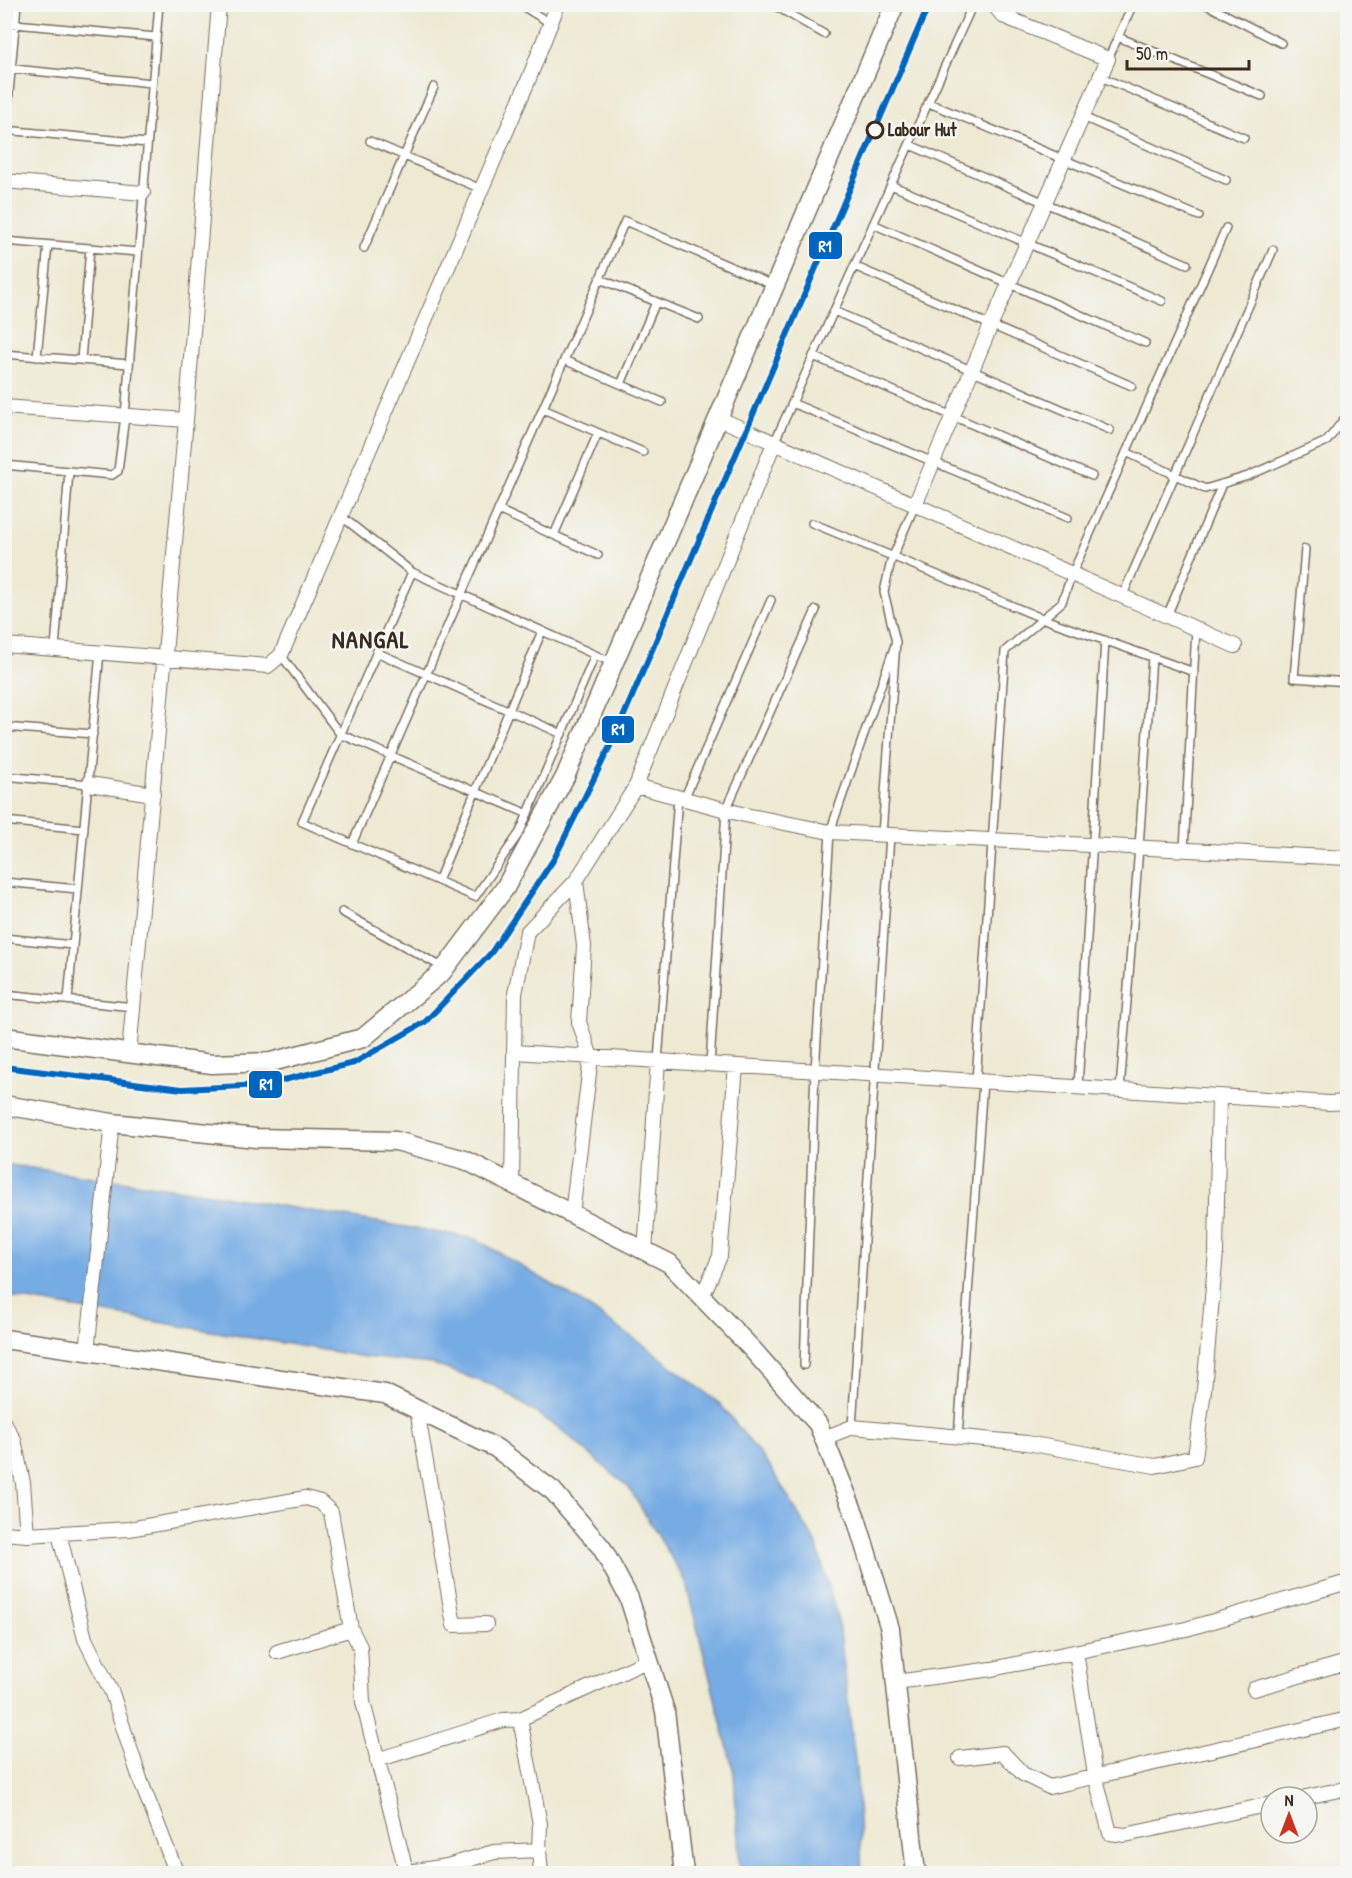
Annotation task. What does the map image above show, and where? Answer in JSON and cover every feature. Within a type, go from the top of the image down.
[{"type":"street","points":[[129,1053],[186,420],[219,4]]},
{"type":"street","points":[[4,645],[268,666],[281,655],[482,189],[558,4]]},
{"type":"street","points":[[4,1037],[212,1064],[271,1062],[363,1038],[444,968],[505,888],[565,777],[895,4]]},
{"type":"street","points":[[915,505],[1108,59],[1004,15],[993,4]]},
{"type":"street","points":[[4,181],[143,193]]},
{"type":"street","points":[[4,406],[186,420]]},
{"type":"street","points":[[718,418],[1235,646]]},
{"type":"street","points":[[512,1183],[515,994],[527,932],[576,881],[636,786],[774,443]]},
{"type":"street","points":[[89,784],[153,794]]},
{"type":"street","points":[[636,786],[726,810],[830,832],[1347,858]]},
{"type":"street","points":[[572,1214],[591,1057],[579,1023],[584,946],[576,881]]},
{"type":"street","points":[[514,1052],[1329,1103],[1347,1102]]},
{"type":"street","points":[[645,1251],[658,1061]]},
{"type":"street","points":[[702,1297],[720,1256],[736,1066]]},
{"type":"street","points":[[824,1438],[852,1428],[1027,1443],[1155,1466],[1195,1457],[1204,1390],[1216,1252],[1219,1096]]},
{"type":"street","points":[[4,1105],[112,1123],[256,1138],[396,1141],[465,1160],[669,1263],[752,1349],[818,1424],[824,1438],[856,1518],[890,1629],[916,1874]]},
{"type":"street","points":[[87,1351],[112,1123]]},
{"type":"street","points":[[4,1339],[385,1394],[496,1448],[553,1491],[602,1548],[629,1598],[665,1711],[684,1874]]},
{"type":"street","points":[[417,1410],[454,1625],[486,1624]]},
{"type":"street","points":[[4,1423],[14,1440],[23,1483],[27,1535]]},
{"type":"street","points":[[4,1533],[27,1535],[129,1529],[306,1498],[320,1502],[331,1512],[351,1629],[360,1647],[363,1702],[401,1872],[447,1866],[494,1852],[539,1850]]},
{"type":"street","points":[[59,1533],[85,1639],[112,1693],[141,1782],[177,1874]]},
{"type":"street","points":[[896,1682],[992,1669],[1186,1629],[1347,1581]]},
{"type":"street","points":[[277,1652],[351,1629]]},
{"type":"street","points":[[1076,1652],[1095,1775],[1110,1833],[1125,1835],[1259,1807]]},
{"type":"street","points":[[377,1760],[503,1720],[520,1719],[649,1660]]},
{"type":"street","points":[[1254,1689],[1340,1664],[1347,1668]]},
{"type":"street","points":[[520,1719],[540,1824],[541,1874]]},
{"type":"street","points":[[960,1758],[1003,1753],[1023,1774],[1049,1787],[1347,1719]]},
{"type":"street","points":[[1319,1794],[1347,1788]]},
{"type":"lane","points":[[4,149],[8,69],[17,4]]},
{"type":"lane","points":[[4,465],[112,475],[118,471],[125,416],[159,4]]},
{"type":"lane","points":[[519,4],[551,23]]},
{"type":"lane","points":[[772,4],[824,34]]},
{"type":"lane","points":[[774,443],[974,4]]},
{"type":"lane","points":[[1108,59],[1133,4]]},
{"type":"lane","points":[[1205,4],[1281,43]]},
{"type":"lane","points":[[4,23],[156,37]]},
{"type":"lane","points":[[1118,38],[1262,96]]},
{"type":"lane","points":[[8,69],[152,83]]},
{"type":"lane","points":[[1101,77],[1244,138]]},
{"type":"lane","points":[[364,248],[434,87]]},
{"type":"lane","points":[[929,103],[1199,216]]},
{"type":"lane","points":[[1083,117],[1226,180]]},
{"type":"lane","points":[[5,131],[147,143]]},
{"type":"lane","points":[[370,141],[482,189]]},
{"type":"lane","points":[[910,145],[1187,264]]},
{"type":"lane","points":[[891,185],[1162,301]]},
{"type":"lane","points":[[352,844],[625,221],[775,286]]},
{"type":"lane","points":[[873,224],[1145,343]]},
{"type":"lane","points":[[958,1437],[1005,651],[1062,602],[1072,574],[1226,228]]},
{"type":"lane","points":[[4,241],[138,252]]},
{"type":"lane","points":[[37,357],[48,245]]},
{"type":"lane","points":[[81,360],[90,249]]},
{"type":"lane","points":[[1122,597],[1273,250]]},
{"type":"lane","points":[[854,266],[1132,386]]},
{"type":"lane","points":[[600,279],[699,319]]},
{"type":"lane","points":[[621,384],[656,302]]},
{"type":"lane","points":[[834,310],[1110,430]]},
{"type":"lane","points":[[4,354],[129,364]]},
{"type":"lane","points":[[813,356],[1092,476]]},
{"type":"lane","points":[[564,360],[662,402]]},
{"type":"lane","points":[[792,403],[1068,518]]},
{"type":"lane","points":[[543,409],[642,453]]},
{"type":"lane","points":[[1126,452],[1205,489],[1248,476],[1327,441],[1347,414]]},
{"type":"lane","points":[[554,535],[598,433]]},
{"type":"lane","points":[[55,649],[69,471]]},
{"type":"lane","points":[[1167,616],[1222,484]]},
{"type":"lane","points":[[852,1428],[875,1074],[896,642],[884,592],[893,557],[915,505]]},
{"type":"lane","points":[[498,510],[598,555]]},
{"type":"lane","points":[[341,516],[412,572],[614,663]]},
{"type":"lane","points":[[812,524],[1044,619],[1194,672]]},
{"type":"lane","points":[[1305,549],[1294,678],[1346,682],[1347,632]]},
{"type":"lane","points":[[412,572],[302,822],[475,897],[520,832],[595,655]]},
{"type":"lane","points":[[658,1061],[681,798],[771,600]]},
{"type":"lane","points":[[710,1064],[726,810],[816,610]]},
{"type":"lane","points":[[1184,850],[1196,629]]},
{"type":"lane","points":[[438,881],[542,631]]},
{"type":"lane","points":[[1078,1087],[1105,640]]},
{"type":"lane","points":[[804,1365],[814,1071],[830,832],[896,642]]},
{"type":"lane","points":[[68,1000],[100,652]]},
{"type":"lane","points":[[376,652],[562,734]]},
{"type":"lane","points":[[281,655],[340,734],[528,814]]},
{"type":"lane","points":[[1120,1090],[1152,657]]},
{"type":"lane","points":[[4,727],[93,735]]},
{"type":"lane","points":[[4,776],[89,784]]},
{"type":"lane","points":[[4,821],[84,828]]},
{"type":"lane","points":[[4,882],[78,889]]},
{"type":"lane","points":[[342,912],[444,968]]},
{"type":"lane","points":[[4,938],[73,945]]},
{"type":"lane","points":[[4,994],[134,1007]]},
{"type":"water","points":[[4,1164],[217,1195],[476,1239],[576,1299],[651,1350],[720,1404],[770,1467],[816,1543],[839,1624],[856,1769],[862,1873],[740,1873],[734,1773],[685,1580],[629,1488],[558,1427],[497,1387],[432,1364],[365,1357],[5,1296]]},
{"type":"transit line","name":"R1","points":[[4,1067],[182,1089],[263,1085],[354,1063],[425,1022],[491,953],[554,859],[616,734],[929,4]]},
{"type":"place","name":"Labour Hut","points":[[875,130]]},
{"type":"district","name":"NANGAL","points":[[371,640]]}]
